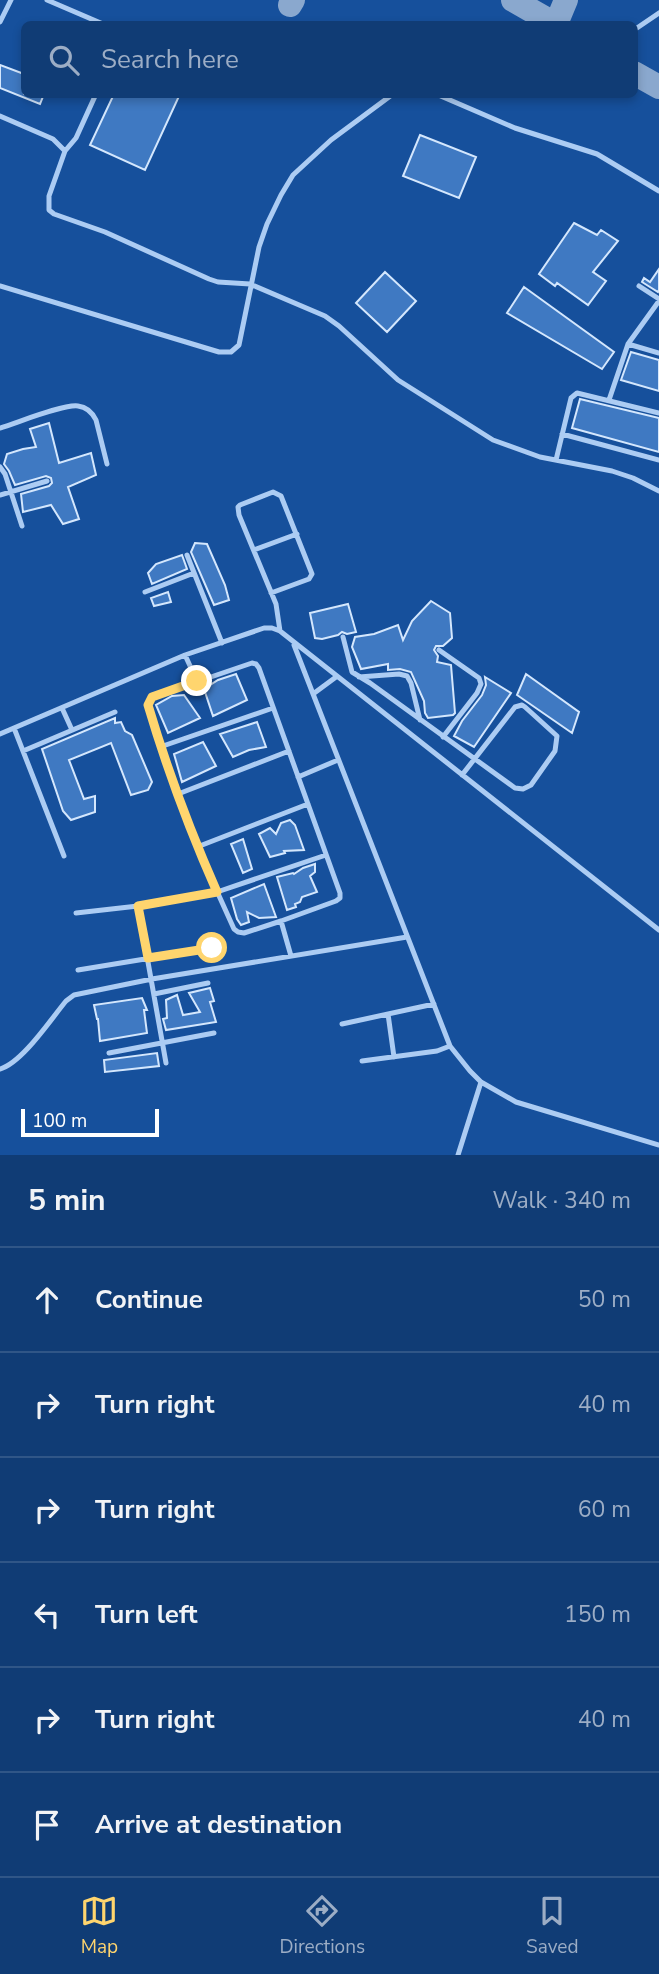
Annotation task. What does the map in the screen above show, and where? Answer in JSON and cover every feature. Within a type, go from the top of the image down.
[{"type":"lane","points":[[0,22],[11,0]]},
{"type":"lane","points":[[48,0],[96,21]]},
{"type":"lane","points":[[638,28],[659,13]]},
{"type":"lane","points":[[94,98],[76,138],[65,151],[49,196],[49,210],[54,214],[105,232],[218,282],[250,284],[325,316],[398,380],[493,440],[556,460],[612,471],[658,488]]},
{"type":"lane","points":[[0,286],[225,353],[231,352],[239,345],[250,284],[267,224],[293,175],[331,140],[388,98]]},
{"type":"lane","points":[[445,98],[516,128],[597,154],[659,191]]},
{"type":"lane","points":[[0,116],[53,139],[65,151]]},
{"type":"lane","points":[[609,400],[628,344],[659,300],[639,286]]},
{"type":"lane","points":[[628,344],[659,353]]},
{"type":"lane","points":[[556,460],[573,395],[580,392],[659,414]]},
{"type":"lane","points":[[0,428],[72,406],[81,406],[96,420],[107,464]]},
{"type":"lane","points":[[562,435],[659,460]]},
{"type":"lane","points":[[0,467],[5,474],[22,526]]},
{"type":"lane","points":[[0,495],[47,481]]},
{"type":"lane","points":[[271,593],[311,577],[312,570],[281,496],[269,492],[238,507],[278,613],[280,631]]},
{"type":"lane","points":[[254,550],[296,534]]},
{"type":"lane","points":[[187,555],[222,643]]},
{"type":"lane","points":[[145,592],[194,573]]},
{"type":"lane","points":[[0,734],[186,655],[264,628],[272,628],[280,631],[659,930]]},
{"type":"lane","points":[[343,637],[351,669],[359,677],[421,720],[443,737],[475,760],[515,788],[523,789],[531,785],[555,751],[557,736],[525,707],[518,706],[475,760],[461,775]]},
{"type":"lane","points":[[293,642],[450,1046],[481,1082],[516,1102],[659,1145]]},
{"type":"lane","points":[[439,650],[479,678],[481,684],[443,737]]},
{"type":"lane","points":[[186,655],[197,681]]},
{"type":"lane","points":[[256,664],[340,892],[340,898],[336,901],[244,933],[234,929],[197,847],[160,747],[148,705],[152,697],[197,681],[256,664]]},
{"type":"lane","points":[[359,677],[399,674],[407,676],[421,720]]},
{"type":"lane","points":[[313,694],[336,677]]},
{"type":"lane","points":[[62,708],[72,730]]},
{"type":"lane","points":[[160,747],[273,708]]},
{"type":"lane","points":[[23,751],[116,712]]},
{"type":"lane","points":[[14,728],[64,856]]},
{"type":"lane","points":[[178,794],[289,751]]},
{"type":"lane","points":[[298,777],[338,760]]},
{"type":"lane","points":[[197,847],[308,804]]},
{"type":"lane","points":[[76,913],[138,906],[217,892],[326,855]]},
{"type":"lane","points":[[138,906],[166,1063]]},
{"type":"lane","points":[[281,921],[291,956]]},
{"type":"lane","points":[[0,1069],[18,1059],[74,995],[152,979],[407,937]]},
{"type":"lane","points":[[78,970],[212,948]]},
{"type":"lane","points":[[154,993],[208,983]]},
{"type":"lane","points":[[342,1024],[434,1004]]},
{"type":"lane","points":[[387,1014],[394,1057]]},
{"type":"lane","points":[[109,1053],[214,1033]]},
{"type":"lane","points":[[362,1061],[437,1051],[450,1046]]},
{"type":"lane","points":[[458,1155],[481,1082]]},
{"type":"building","points":[[0,65],[21,73],[21,96],[0,88]]},
{"type":"building","points":[[25,98],[42,98],[40,104]]},
{"type":"building","points":[[112,98],[178,98],[145,170],[90,145]]},
{"type":"building","points":[[420,135],[476,157],[459,198],[403,176]]},
{"type":"building","points":[[574,223],[597,235],[601,230],[618,241],[593,272],[606,281],[588,305],[539,274]]},
{"type":"building","points":[[659,269],[658,292],[642,282],[644,278],[650,282]]},
{"type":"building","points":[[385,272],[416,301],[387,332],[356,303]]},
{"type":"building","points":[[524,287],[614,352],[602,369],[507,313]]},
{"type":"building","points":[[631,352],[659,360],[659,391],[621,380]]},
{"type":"building","points":[[580,399],[659,418],[659,452],[572,428]]},
{"type":"building","points":[[49,423],[59,463],[91,453],[96,475],[68,487],[79,519],[63,524],[51,505],[23,512],[21,494],[49,486],[52,483],[51,478],[46,476],[15,485],[4,464],[7,454],[36,447],[30,429]]},
{"type":"building","points":[[195,543],[207,544],[229,600],[214,605],[191,552]]},
{"type":"building","points":[[182,555],[187,569],[152,584],[148,573],[156,564]]},
{"type":"building","points":[[168,592],[171,602],[154,606],[151,598]]},
{"type":"building","points":[[431,601],[450,613],[452,638],[443,646],[436,646],[434,650],[438,656],[437,662],[451,665],[455,713],[428,718],[424,701],[411,672],[388,670],[388,664],[361,669],[352,647],[355,637],[374,634],[398,625],[403,640],[412,621]]},
{"type":"building","points":[[348,604],[356,632],[315,638],[310,613]]},
{"type":"building","points":[[236,674],[247,700],[213,716],[204,689],[218,680]]},
{"type":"building","points":[[526,674],[579,712],[572,733],[517,695]]},
{"type":"building","points":[[485,677],[511,693],[474,747],[454,736],[482,695],[486,685]]},
{"type":"building","points":[[184,695],[200,718],[168,733],[156,705],[172,696]]},
{"type":"building","points":[[115,718],[115,723],[121,722],[125,731],[132,735],[152,782],[148,790],[131,795],[111,743],[69,760],[84,799],[95,796],[95,812],[71,820],[63,811],[42,749]]},
{"type":"building","points":[[257,722],[266,747],[233,757],[220,734]]},
{"type":"building","points":[[203,742],[216,766],[182,782],[174,754]]},
{"type":"building","points":[[290,820],[295,825],[304,850],[284,851],[285,853],[270,857],[259,834],[270,828],[276,834],[281,823]]},
{"type":"building","points":[[243,839],[252,869],[243,873],[231,844]]},
{"type":"building","points":[[315,864],[315,872],[310,876],[317,892],[302,897],[300,902],[295,904],[296,907],[287,910],[277,877],[294,874]]},
{"type":"building","points":[[264,884],[276,917],[259,918],[247,912],[249,922],[241,925],[231,898]]},
{"type":"building","points":[[210,988],[214,1001],[210,1002],[216,1022],[166,1030],[163,1019],[167,1018],[166,1000],[177,995],[183,1015],[200,1012],[189,993]]},
{"type":"building","points":[[142,998],[147,1010],[144,1010],[147,1033],[100,1041],[94,1005]]},
{"type":"building","points":[[157,1053],[159,1066],[105,1072],[104,1060]]},
{"type":"taxiway","points":[[290,5],[293,0]]},
{"type":"taxiway","points":[[513,0],[550,21]]},
{"type":"taxiway","points":[[557,21],[566,0]]},
{"type":"taxiway","points":[[638,75],[659,87]]},
{"type":"route","points":[[197,681],[152,697],[148,705],[160,747],[197,847],[217,892],[138,906],[148,958],[212,948]]}]
